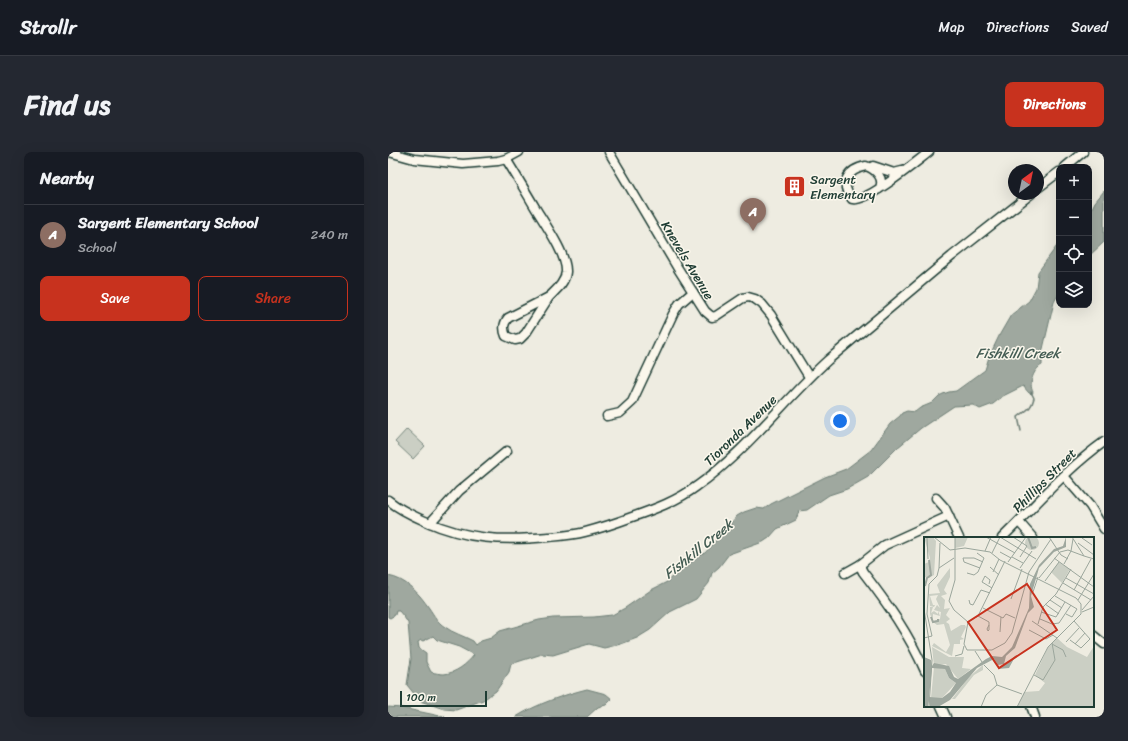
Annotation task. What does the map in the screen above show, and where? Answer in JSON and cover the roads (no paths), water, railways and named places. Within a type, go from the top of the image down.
[{"type":"street","points":[[389,152],[414,159],[463,164],[506,159],[519,152]]},
{"type":"street","name":"Knevels Avenue","points":[[609,152],[705,311],[712,317],[716,316],[743,298],[748,297],[762,304],[771,315],[809,377]]},
{"type":"street","points":[[904,170],[894,173],[872,165],[866,166],[852,172],[847,177],[845,185],[849,195],[852,199],[856,200],[878,189],[929,152]]},
{"type":"street","points":[[1069,164],[1083,152]]},
{"type":"street","points":[[506,159],[560,250],[566,266],[563,282],[549,297],[526,333],[520,339],[514,340],[506,336],[504,328],[505,321],[508,318],[549,297]]},
{"type":"street","points":[[866,166],[876,171],[879,175],[881,186],[878,189]]},
{"type":"street","points":[[1044,183],[1056,174]]},
{"type":"street","name":"Tioronda Avenue","points":[[388,500],[402,510],[453,532],[472,536],[518,540],[584,533],[651,510],[681,497],[733,458],[809,377],[828,360],[952,256],[1023,200]]},
{"type":"street","points":[[607,416],[620,413],[632,402],[673,314],[679,304],[693,292]]},
{"type":"street","name":"Phillips Street","points":[[1003,537],[1064,476],[1091,451],[1104,442]]},
{"type":"street","points":[[430,523],[459,491],[507,451]]},
{"type":"street","points":[[1064,476],[1090,506],[1104,529]]},
{"type":"street","points":[[936,498],[945,508],[959,537]]},
{"type":"street","points":[[845,573],[861,564],[885,545],[949,516]]},
{"type":"street","points":[[1019,522],[1032,537]]},
{"type":"street","points":[[861,564],[863,572],[890,608],[904,630],[924,669]]},
{"type":"street","points":[[1094,636],[1104,644]]},
{"type":"street","points":[[941,707],[946,717]]},
{"type":"street","points":[[1031,707],[1036,717]]},
{"type":"water","points":[[1104,191],[1104,242],[1092,253],[1092,208]]},
{"type":"water","name":"Fishkill Creek","points":[[1056,247],[1056,298],[1042,353],[1042,365],[1034,373],[1031,385],[1033,392],[1032,394],[1029,393],[1023,386],[1003,396],[993,404],[980,409],[973,405],[954,406],[921,428],[897,448],[868,477],[847,489],[829,495],[807,510],[799,511],[796,520],[777,529],[763,542],[729,554],[719,567],[712,573],[709,583],[696,599],[670,612],[650,630],[637,638],[604,648],[589,644],[553,655],[542,654],[511,664],[509,672],[496,691],[483,700],[456,710],[444,709],[420,701],[407,685],[411,659],[408,623],[399,611],[396,611],[395,615],[390,618],[388,617],[388,576],[406,583],[421,597],[440,623],[451,631],[473,641],[476,645],[481,641],[491,638],[500,631],[539,620],[612,615],[651,590],[667,582],[678,570],[697,556],[705,553],[737,516],[756,508],[764,509],[825,477],[846,469],[871,450],[890,424],[902,413],[907,411],[915,412],[932,403],[939,396],[956,391],[985,370],[989,357],[1011,315],[1029,301],[1036,288],[1038,272]],"holes":[[[433,636],[437,640],[459,647],[474,655],[465,665],[453,672],[444,674],[431,672],[426,662],[426,653],[419,648],[418,642]]]},
{"type":"water","points":[[587,689],[606,694],[612,699],[606,705],[598,707],[587,717],[516,717],[550,700]]},
{"type":"water","points":[[388,707],[402,708],[445,717],[388,717]]},
{"type":"waterway","points":[[1021,431],[1018,417],[1031,405],[1034,398],[1031,392]]},
{"type":"place","name":"Sargent Elementary","points":[[794,186]]},
{"type":"place","name":"Sargent Elementary School","points":[[753,231]]}]
